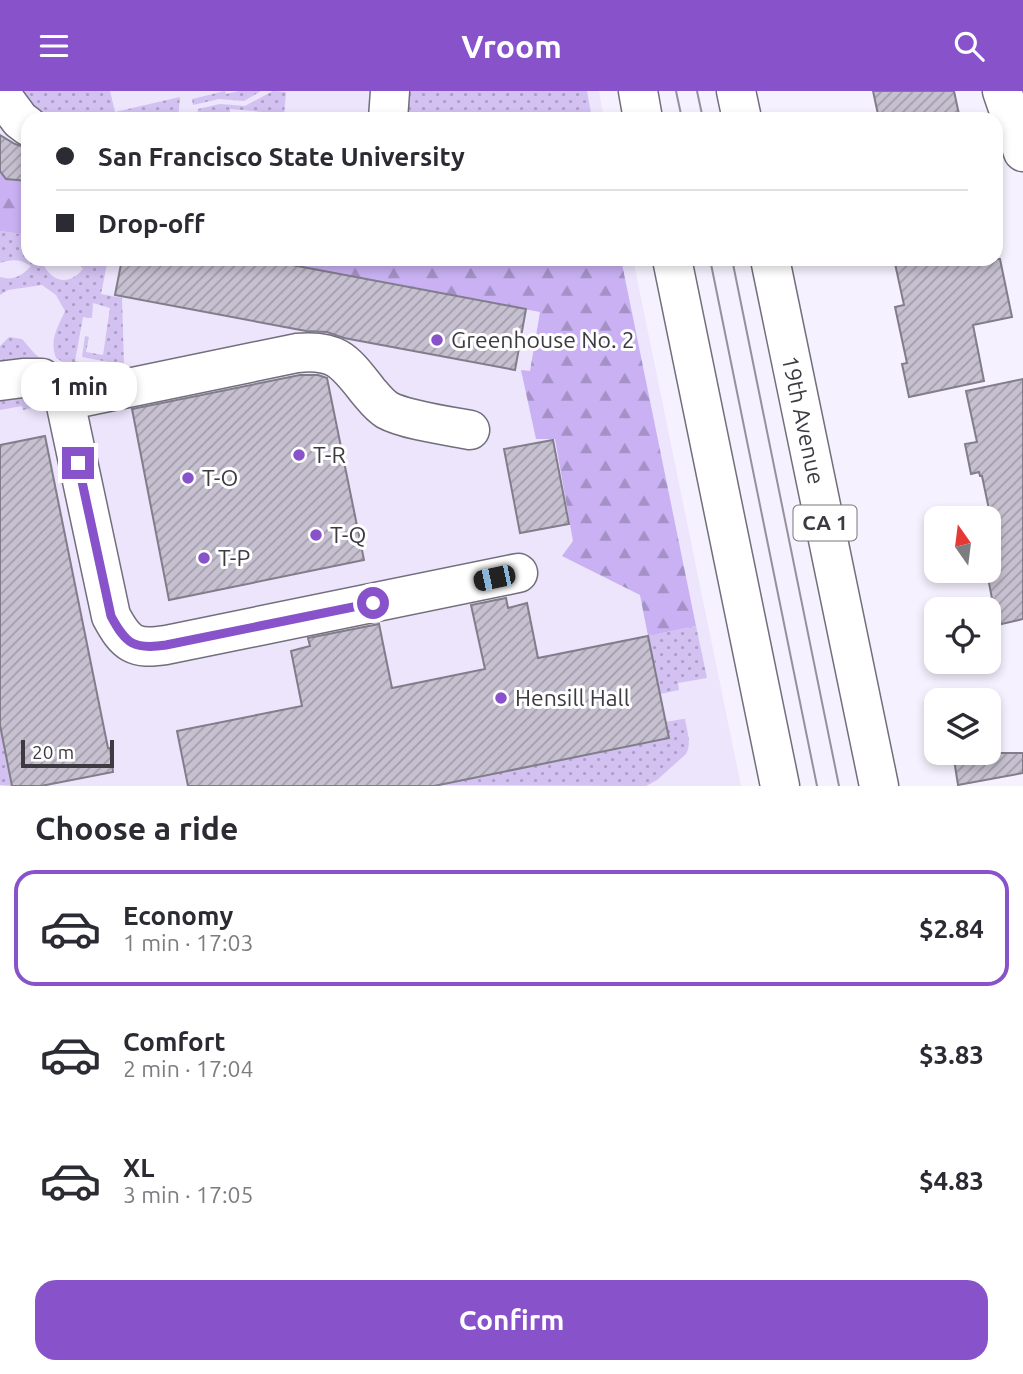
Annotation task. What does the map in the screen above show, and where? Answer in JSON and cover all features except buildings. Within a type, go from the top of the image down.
[{"type":"main road","points":[[388,112],[390,91]]},
{"type":"main road","points":[[638,91],[642,112]]},
{"type":"main road","points":[[736,91],[740,112]]},
{"type":"main road","points":[[1002,91],[1023,152]]},
{"type":"main road","points":[[0,93],[21,121]]},
{"type":"main road","points":[[673,266],[779,786]]},
{"type":"main road","name":"19th Avenue","points":[[772,266],[879,786]]},
{"type":"main road","points":[[65,401],[297,353],[318,353],[333,356],[345,363],[387,410],[470,430]]},
{"type":"main road","points":[[0,381],[42,378],[65,401],[111,616],[120,634],[134,646],[149,648],[166,645],[518,573]]},
{"type":"shaded area","points":[[0,91],[599,91],[603,112],[21,112],[21,266],[634,266],[741,786],[0,786]]},
{"type":"shaded area","points":[[19,91],[110,91],[115,112],[41,112]]},
{"type":"shaded area","points":[[225,91],[226,94],[261,91],[244,101],[219,99],[193,105],[192,99]]},
{"type":"shaded area","points":[[273,91],[286,92],[284,112],[230,109],[230,112],[198,112],[198,109],[220,104],[245,106]]},
{"type":"shaded area","points":[[408,91],[587,91],[591,112],[406,112]]},
{"type":"shaded area","points":[[180,97],[179,112],[115,112]]},
{"type":"shaded area","points":[[0,231],[21,234],[21,261],[0,263]]},
{"type":"shaded area","points":[[31,266],[44,266],[57,279],[68,280],[83,269],[80,266],[107,266],[101,294],[122,298],[124,365],[82,357],[85,336],[89,337],[86,352],[103,355],[110,308],[93,303],[92,318],[83,317],[75,361],[118,370],[89,377],[56,358],[54,339],[65,311],[56,295],[42,285],[8,290],[0,295],[0,277],[17,277]]},
{"type":"shaded area","points":[[9,337],[22,339],[41,359],[80,379],[66,382],[0,363],[0,346]]},
{"type":"shaded area","points":[[30,394],[46,405],[23,410],[22,406],[0,410],[0,396]]},
{"type":"shaded area","points":[[696,626],[707,678],[678,683],[679,690],[660,694],[648,636]]},
{"type":"shaded area","points":[[685,719],[689,746],[686,754],[657,780],[646,786],[439,785],[668,738],[665,722]]},
{"type":"shaded area","points":[[0,725],[12,786],[0,785]]},
{"type":"green space","points":[[0,171],[6,179],[21,180],[21,234],[0,231]]},
{"type":"green space","points":[[297,266],[622,266],[696,626],[648,636],[640,595],[562,556],[573,541],[555,439],[536,439],[521,370],[530,371],[540,312]]},
{"type":"tram line","points":[[676,91],[680,112]]},
{"type":"tram line","points":[[697,91],[702,112]]},
{"type":"tram line","points":[[711,266],[817,786]]},
{"type":"tram line","points":[[733,266],[839,786]]},
{"type":"place","name":"Greenhouse No. 2","points":[[437,340]]},
{"type":"place","name":"T-R","points":[[299,455]]},
{"type":"place","name":"T-O","points":[[188,478]]},
{"type":"place","name":"T-Q","points":[[316,535]]},
{"type":"place","name":"T-P","points":[[204,558]]},
{"type":"place","name":"Hensill Hall","points":[[501,698]]},
{"type":"route","points":[[78,463],[111,616],[120,634],[134,646],[149,648],[166,645],[373,603]]}]
